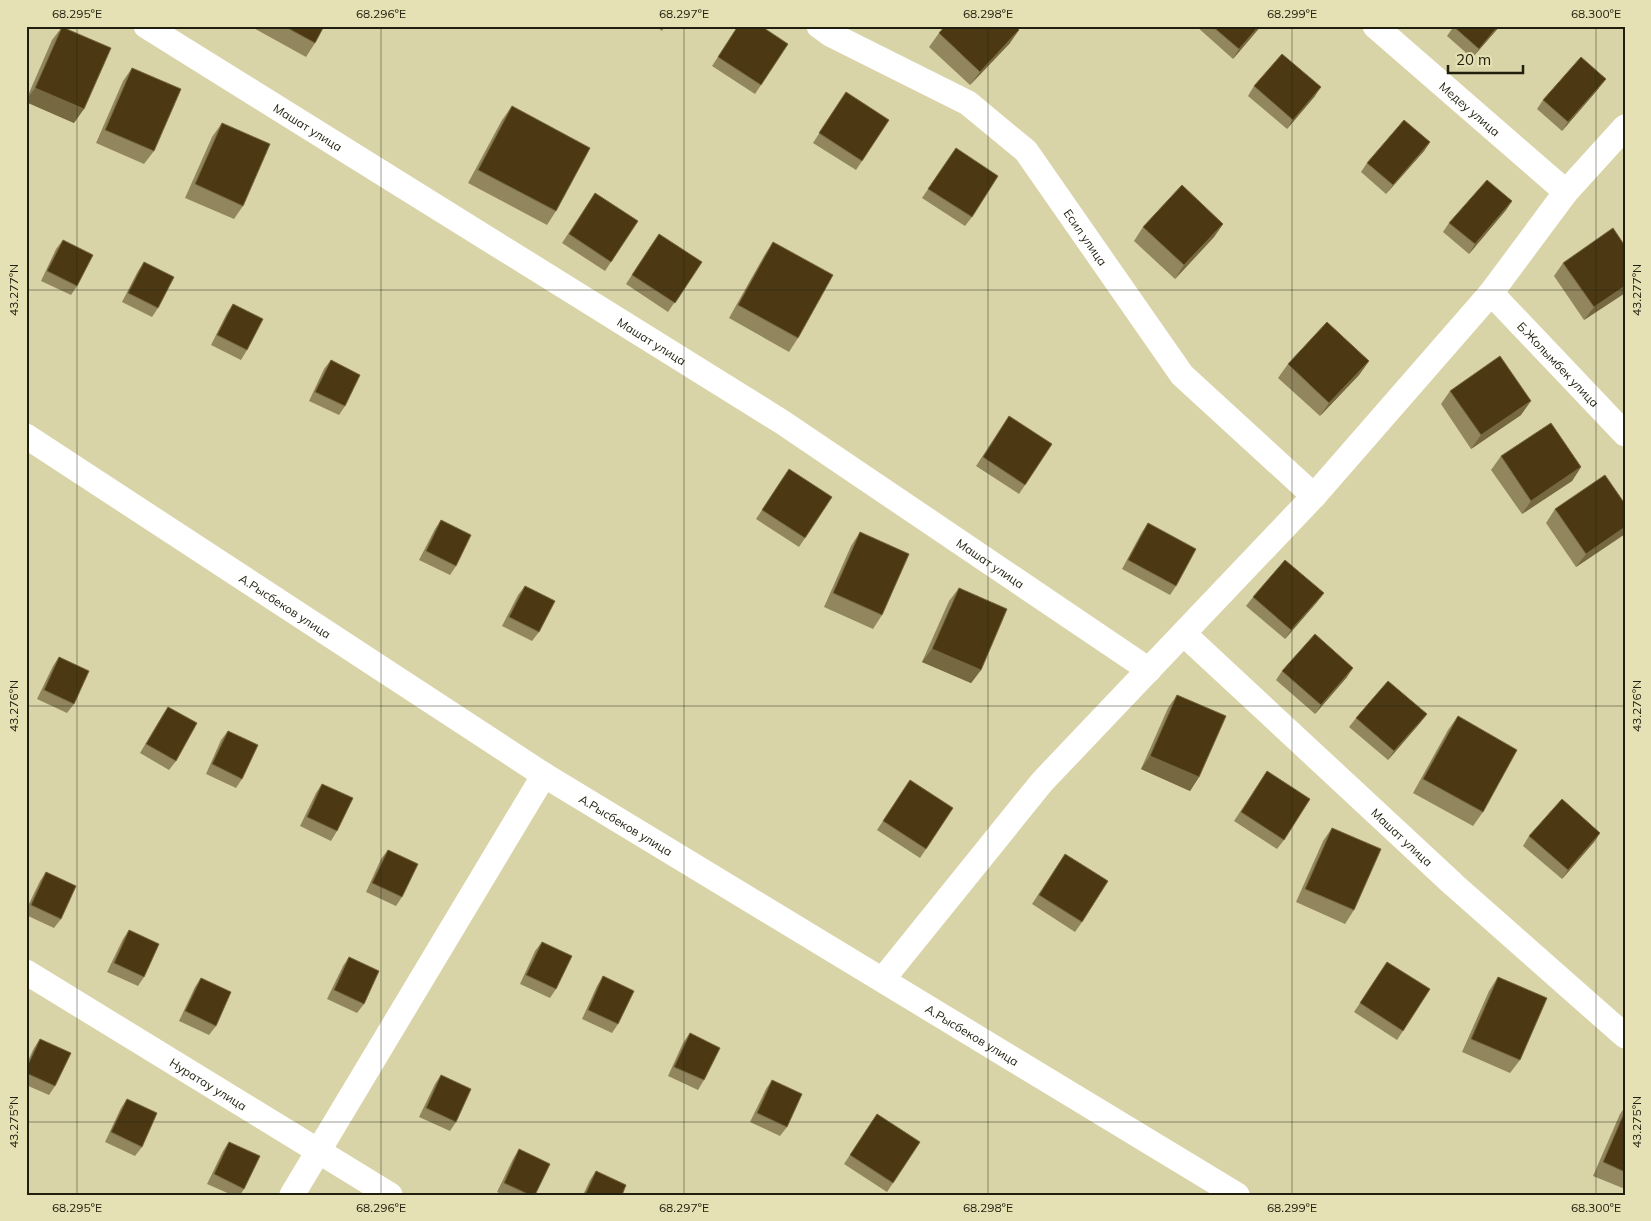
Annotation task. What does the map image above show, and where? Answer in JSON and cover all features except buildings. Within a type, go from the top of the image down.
[{"type":"street","name":"Машат улица","points":[[146,26],[782,422],[1149,670]]},
{"type":"street","name":"Есил улица","points":[[820,26],[830,34],[968,103],[1026,151],[1182,375],[1314,496]]},
{"type":"street","name":"Медеу улица","points":[[1375,26],[1566,192]]},
{"type":"street","points":[[883,979],[1042,782],[1314,496],[1491,293],[1566,192],[1625,127]]},
{"type":"street","name":"Б.Жолымбек улица","points":[[1491,293],[1625,434]]},
{"type":"street","name":"А.Рысбеков улица","points":[[26,436],[544,775],[1237,1195]]},
{"type":"street","name":"Машат улица","points":[[1184,634],[1454,885],[1625,1036]]},
{"type":"street","points":[[292,1195],[544,775]]},
{"type":"street","name":"Нуратау улица","points":[[26,972],[390,1195]]}]
